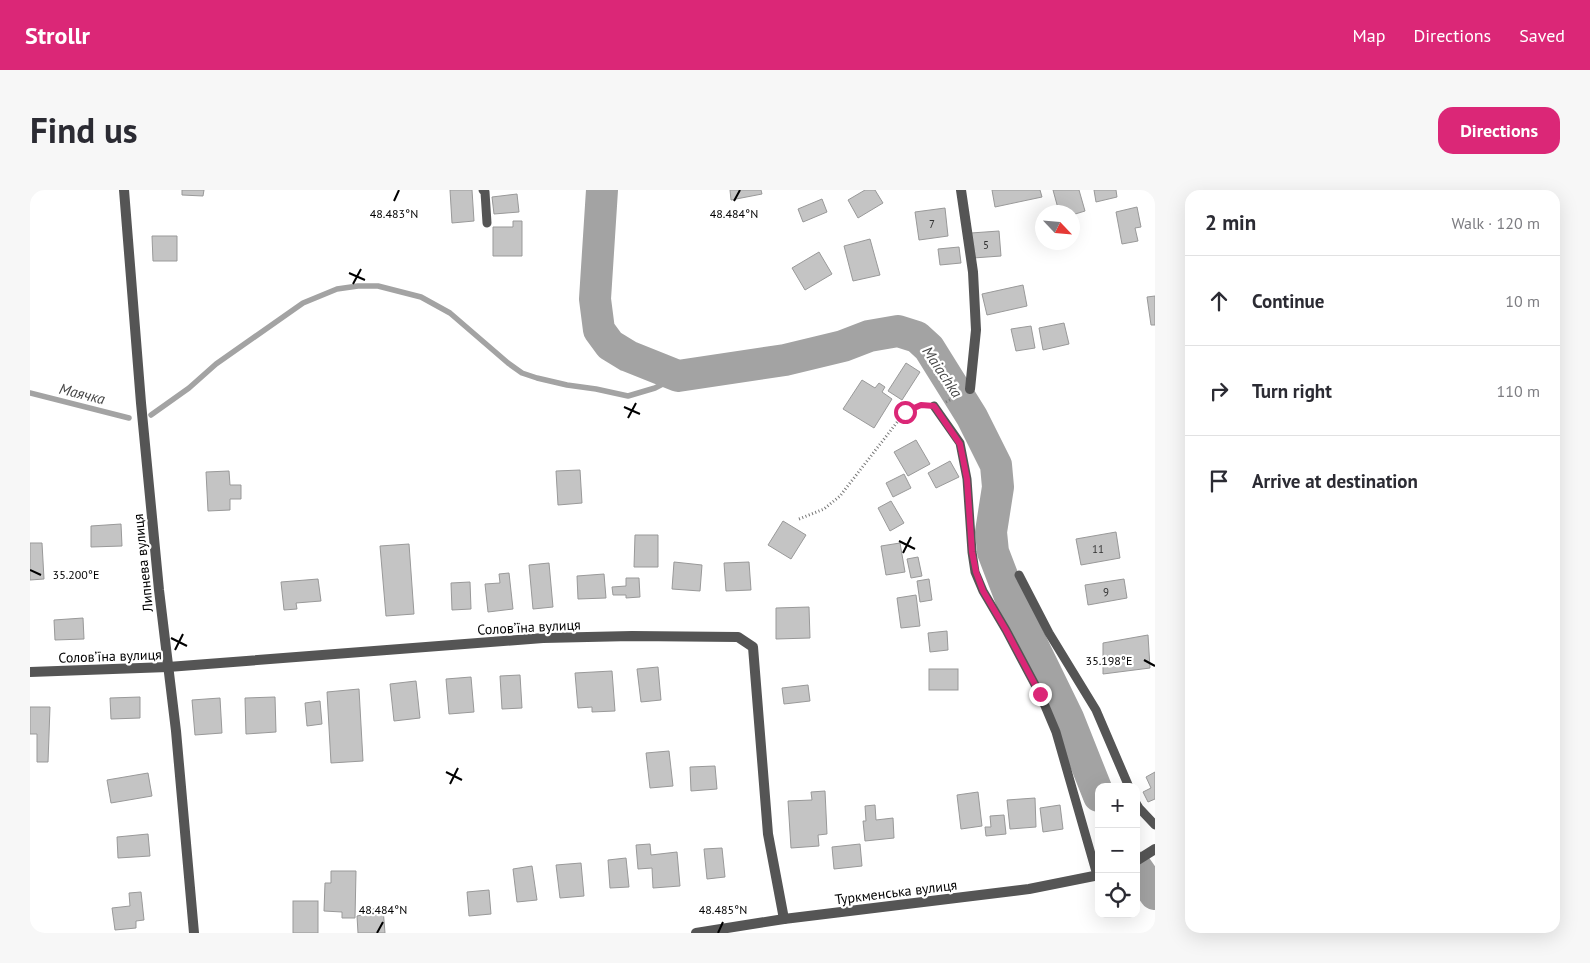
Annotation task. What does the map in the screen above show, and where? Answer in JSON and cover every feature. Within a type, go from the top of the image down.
[{"type":"street","name":"Липнева вулиця","points":[[124,190],[142,413],[176,731],[194,933]]},
{"type":"street","points":[[961,190],[973,272],[976,330],[970,389]]},
{"type":"street","name":"Соловʼїна вулиця","points":[[30,672],[168,667],[542,638],[632,636],[738,637],[753,647],[768,834],[784,919]]},
{"type":"street","points":[[1140,858],[1155,849]]},
{"type":"street","name":"Туркменська вулиця","points":[[696,933],[784,919],[1029,889],[1095,876]]},
{"type":"lane","points":[[483,190],[485,192],[487,223]]},
{"type":"lane","points":[[934,406],[960,444],[967,479],[972,552],[976,572],[983,591],[1040,694],[1056,732],[1097,873]]},
{"type":"lane","points":[[1019,575],[1050,633],[1096,710],[1128,783]]},
{"type":"lane","points":[[1140,810],[1155,825]]},
{"type":"path","points":[[799,519],[824,509],[840,496],[905,412],[921,405],[934,406],[946,402]]},
{"type":"building","points":[[182,190],[204,190],[203,196],[182,195]]},
{"type":"building","points":[[450,190],[472,190],[474,221],[452,223]]},
{"type":"building","points":[[730,190],[761,190],[762,194],[731,200]]},
{"type":"building","points":[[865,190],[875,190],[883,203],[858,218],[848,200]]},
{"type":"building","points":[[992,190],[1040,190],[1042,197],[995,207]]},
{"type":"building","points":[[1053,190],[1079,190],[1085,211],[1080,213],[1080,205],[1057,205]]},
{"type":"building","points":[[1094,190],[1116,190],[1117,197],[1096,202]]},
{"type":"building","points":[[517,194],[519,212],[494,214],[492,197]]},
{"type":"building","points":[[822,199],[827,212],[803,222],[798,209]]},
{"type":"building","points":[[1137,207],[1141,227],[1135,228],[1138,241],[1122,244],[1116,212]]},
{"type":"building","points":[[945,208],[948,236],[919,240],[915,212]]},
{"type":"building","points":[[513,221],[522,221],[522,256],[493,256],[493,227],[513,227]]},
{"type":"building","points":[[999,231],[1001,256],[973,258],[971,233]]},
{"type":"building","points":[[152,236],[177,236],[177,261],[153,261]]},
{"type":"building","points":[[870,239],[880,275],[853,281],[844,246]]},
{"type":"building","points":[[959,247],[961,263],[940,265],[938,249]]},
{"type":"building","points":[[819,252],[832,274],[805,290],[792,268]]},
{"type":"building","points":[[1023,285],[1027,306],[987,315],[982,294]]},
{"type":"building","points":[[1155,296],[1155,325],[1151,325],[1147,297]]},
{"type":"building","points":[[1064,323],[1069,344],[1043,350],[1039,328]]},
{"type":"building","points":[[1031,326],[1035,348],[1016,351],[1011,329]]},
{"type":"building","points":[[906,363],[920,372],[902,400],[888,391]]},
{"type":"building","points":[[862,380],[875,388],[879,383],[885,387],[882,392],[892,399],[874,428],[843,409]]},
{"type":"building","points":[[916,440],[930,464],[908,476],[894,452]]},
{"type":"building","points":[[950,461],[959,477],[936,488],[928,473]]},
{"type":"building","points":[[580,470],[582,503],[558,505],[556,471]]},
{"type":"building","points":[[229,471],[230,485],[241,485],[241,499],[230,499],[230,510],[208,511],[206,472]]},
{"type":"building","points":[[904,474],[911,488],[893,497],[886,483]]},
{"type":"building","points":[[891,501],[904,523],[890,531],[878,508]]},
{"type":"building","points":[[783,521],[806,535],[791,559],[768,545]]},
{"type":"building","points":[[121,524],[122,546],[91,547],[91,526]]},
{"type":"building","points":[[1116,532],[1120,558],[1081,565],[1076,539]]},
{"type":"building","points":[[635,535],[658,535],[658,567],[634,567]]},
{"type":"building","points":[[30,543],[42,543],[44,579],[30,580]]},
{"type":"building","points":[[900,543],[905,572],[886,575],[881,546]]},
{"type":"building","points":[[409,544],[414,614],[386,616],[380,546]]},
{"type":"building","points":[[918,557],[922,576],[911,578],[907,559]]},
{"type":"building","points":[[674,562],[702,565],[700,591],[672,589]]},
{"type":"building","points":[[749,562],[751,590],[726,591],[724,563]]},
{"type":"building","points":[[549,563],[553,607],[533,609],[529,565]]},
{"type":"building","points":[[509,573],[513,609],[488,612],[485,584],[500,583],[499,574]]},
{"type":"building","points":[[604,574],[606,598],[578,599],[577,576]]},
{"type":"building","points":[[626,578],[639,578],[640,597],[626,598],[626,595],[613,595],[612,587],[626,586]]},
{"type":"building","points":[[318,579],[321,601],[296,603],[297,609],[284,610],[281,582]]},
{"type":"building","points":[[929,579],[932,600],[920,602],[917,581]]},
{"type":"building","points":[[1124,579],[1127,598],[1088,605],[1085,585]]},
{"type":"building","points":[[470,582],[471,609],[452,610],[451,583]]},
{"type":"building","points":[[916,595],[920,626],[901,628],[897,598]]},
{"type":"building","points":[[809,607],[810,638],[776,639],[776,608]]},
{"type":"building","points":[[83,618],[84,639],[55,640],[54,620]]},
{"type":"building","points":[[947,631],[948,650],[930,652],[928,633]]},
{"type":"building","points":[[1148,635],[1150,668],[1103,674],[1103,643]]},
{"type":"building","points":[[658,667],[661,700],[641,702],[637,669]]},
{"type":"building","points":[[929,669],[958,669],[958,690],[929,690]]},
{"type":"building","points":[[612,671],[615,711],[592,712],[592,707],[578,708],[575,673]]},
{"type":"building","points":[[520,675],[522,708],[502,709],[500,676]]},
{"type":"building","points":[[471,677],[474,712],[449,714],[446,679]]},
{"type":"building","points":[[416,681],[420,718],[394,721],[390,684]]},
{"type":"building","points":[[808,685],[810,701],[784,704],[782,688]]},
{"type":"building","points":[[359,689],[363,761],[331,763],[327,692]]},
{"type":"building","points":[[140,697],[140,718],[111,719],[110,698]]},
{"type":"building","points":[[275,697],[276,732],[246,734],[245,698]]},
{"type":"building","points":[[220,698],[222,733],[195,735],[192,700]]},
{"type":"building","points":[[320,701],[322,724],[307,726],[305,703]]},
{"type":"building","points":[[30,707],[50,707],[48,762],[37,762],[37,734],[30,734]]},
{"type":"building","points":[[669,751],[673,786],[650,788],[646,753]]},
{"type":"building","points":[[715,766],[717,789],[691,791],[690,767]]},
{"type":"building","points":[[1155,772],[1155,799],[1148,802],[1143,792],[1151,788],[1146,777]]},
{"type":"building","points":[[148,773],[152,796],[111,803],[107,780]]},
{"type":"building","points":[[825,791],[827,834],[818,835],[819,846],[791,848],[788,801],[812,800],[811,792]]},
{"type":"building","points":[[978,792],[982,826],[961,829],[957,795]]},
{"type":"building","points":[[1035,798],[1036,827],[1010,829],[1007,800]]},
{"type":"building","points":[[875,805],[876,820],[893,818],[894,838],[865,841],[863,821],[866,821],[865,806]]},
{"type":"building","points":[[1060,805],[1063,829],[1043,832],[1040,808]]},
{"type":"building","points":[[1004,815],[1006,834],[986,836],[985,827],[991,827],[990,816]]},
{"type":"building","points":[[148,834],[150,856],[118,858],[117,837]]},
{"type":"building","points":[[650,844],[651,855],[677,852],[680,886],[653,888],[652,868],[638,869],[636,845]]},
{"type":"building","points":[[860,844],[862,866],[834,869],[832,847]]},
{"type":"building","points":[[722,848],[725,877],[707,879],[704,849]]},
{"type":"building","points":[[626,858],[629,887],[610,888],[608,860]]},
{"type":"building","points":[[581,863],[584,896],[560,898],[556,865]]},
{"type":"building","points":[[532,866],[537,900],[517,902],[513,869]]},
{"type":"building","points":[[331,871],[356,871],[355,918],[342,918],[342,912],[324,911],[325,883],[331,883]]},
{"type":"building","points":[[489,890],[491,914],[469,916],[467,892]]},
{"type":"building","points":[[141,892],[144,920],[136,921],[136,928],[115,930],[112,908],[130,906],[129,893]]},
{"type":"building","points":[[293,901],[318,901],[318,933],[293,933]]},
{"type":"building","points":[[383,908],[385,933],[358,933],[357,916],[362,915],[362,910]]},
{"type":"waterway","name":"Maiachka","points":[[602,190],[595,299],[599,330],[610,345],[628,356],[678,376],[785,360],[843,346],[869,336],[898,331],[917,337],[929,348],[972,417],[996,465],[998,487],[991,532],[993,552],[1014,607],[1068,718],[1095,786]]},
{"type":"waterway","points":[[151,415],[189,388],[216,364],[303,303],[337,289],[358,286],[378,286],[421,297],[450,313],[522,373],[537,378],[628,396],[655,388],[678,376]]},
{"type":"waterway","name":"Маячка","points":[[30,393],[129,418]]},
{"type":"waterway","name":"Maiachka","points":[[1140,873],[1155,894]]},
{"type":"route","points":[[905,412],[921,405],[934,406],[960,444],[967,479],[972,552],[976,572],[983,591],[1040,694]]}]
